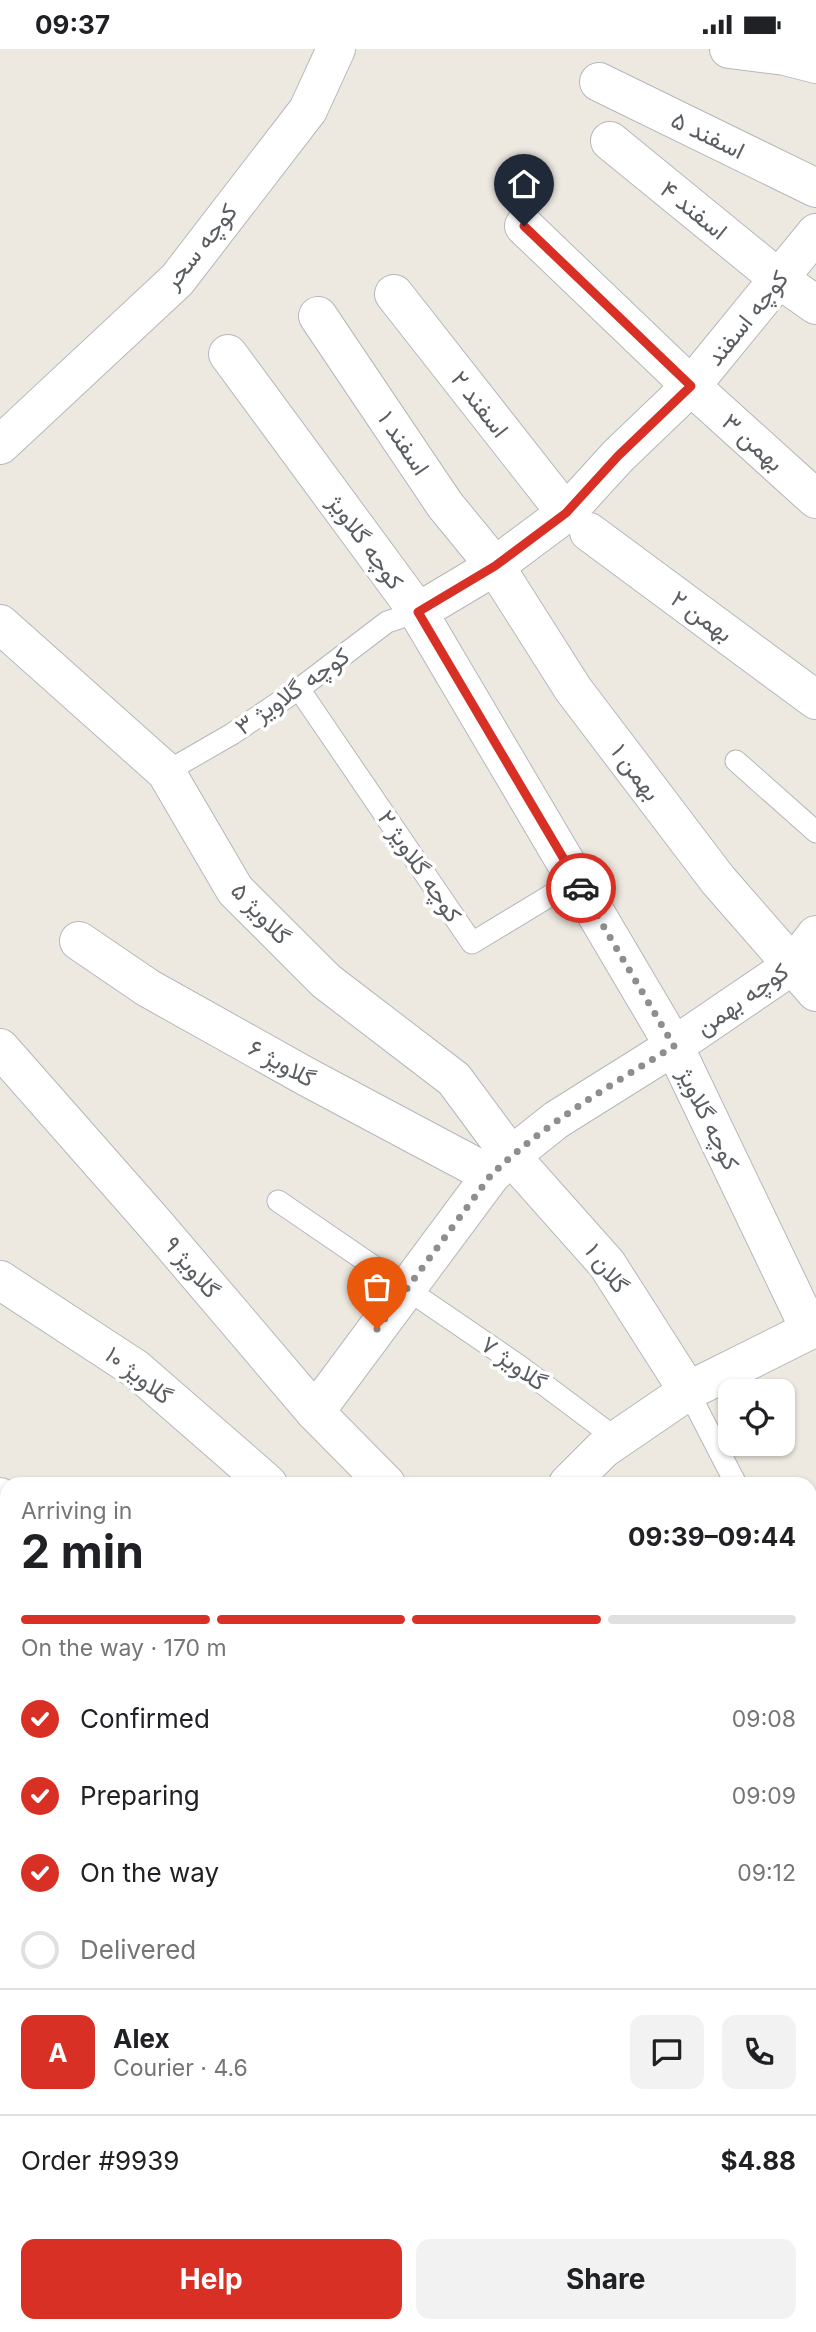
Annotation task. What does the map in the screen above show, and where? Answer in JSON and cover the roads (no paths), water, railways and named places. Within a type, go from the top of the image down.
[{"type":"street","name":"کوچه سحر","points":[[0,445],[177,280],[308,110],[336,49]]},
{"type":"street","points":[[729,49],[785,56],[816,64]]},
{"type":"street","name":"اسفند ۵","points":[[599,82],[816,188]]},
{"type":"street","name":"اسفند ۴","points":[[610,141],[779,279],[816,305]]},
{"type":"street","name":"بهمن ۳","points":[[524,226],[691,386],[816,499]]},
{"type":"street","name":"کوچه اسفند","points":[[418,612],[495,566],[578,522],[618,456],[691,386],[816,233]]},
{"type":"street","name":"اسفند ۲","points":[[394,294],[578,522]]},
{"type":"street","name":"اسفند ۱","points":[[318,316],[445,505],[495,566]]},
{"type":"street","name":"کوچه گلاویژ","points":[[228,354],[418,612],[674,1046],[814,1333]]},
{"type":"street","name":"بهمن ۲","points":[[578,522],[816,700]]},
{"type":"street","name":"بهمن ۱","points":[[495,566],[573,689],[718,880],[804,979]]},
{"type":"street","name":"گلاویژ ۵","points":[[0,624],[166,772],[235,890],[326,981],[454,1079],[501,1166]]},
{"type":"street","name":"کوچه بهمن","points":[[315,1412],[501,1166],[556,1120],[674,1046],[804,979],[816,935]]},
{"type":"street","name":"گلاویژ ۶","points":[[79,941],[148,988],[307,1077],[501,1166]]},
{"type":"street","name":"گلاویژ ۹","points":[[0,1048],[315,1412],[379,1477]]},
{"type":"street","name":"گلان ۱","points":[[501,1166],[607,1264],[688,1391]]},
{"type":"street","name":"گلاویژ ۱۰","points":[[0,1280],[136,1369],[260,1477]]},
{"type":"street","points":[[575,1477],[603,1449],[688,1391],[814,1333]]},
{"type":"lane","name":"کوچه گلاویژ ۳","points":[[166,772],[232,734],[299,689],[387,622],[418,612]]},
{"type":"lane","name":"کوچه گلاویژ ۲","points":[[299,689],[472,943],[576,880]]},
{"type":"lane","points":[[736,761],[816,832]]},
{"type":"lane","name":"گلاویژ ۷","points":[[278,1201],[518,1365],[618,1440]]},
{"type":"lane","points":[[688,1391],[732,1477]]}]
